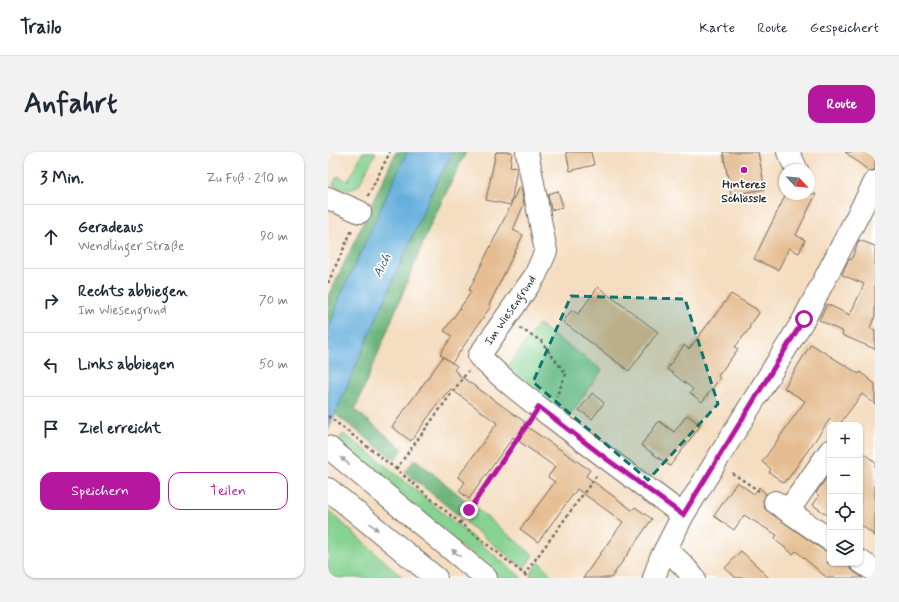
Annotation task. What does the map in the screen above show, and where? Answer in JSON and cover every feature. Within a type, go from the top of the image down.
[{"type":"main road","name":"Im Wiesengrund","points":[[527,152],[546,251],[535,276],[479,356],[493,370],[543,410],[683,515]]},
{"type":"main road","points":[[788,152],[794,164]]},
{"type":"main road","points":[[646,578],[660,563],[683,515],[714,462],[804,319],[875,182]]},
{"type":"main road","points":[[328,198],[360,212]]},
{"type":"main road","points":[[328,447],[486,578]]},
{"type":"main road","points":[[827,454],[781,506],[827,538]]},
{"type":"main road","points":[[328,489],[436,578]]},
{"type":"main road","points":[[863,562],[875,571]]},
{"type":"main road","points":[[660,563],[683,565],[694,578]]},
{"type":"path","points":[[328,283],[360,212],[390,152]]},
{"type":"path","points":[[460,523],[543,410],[553,403],[566,374],[541,341],[505,318]]},
{"type":"path","points":[[396,469],[479,356]]},
{"type":"path","points":[[328,416],[396,469],[529,578]]},
{"type":"path","points":[[524,575],[608,460]]},
{"type":"path","points":[[714,462],[781,506]]},
{"type":"highlighted area","points":[[571,296],[685,299],[718,404],[648,480],[533,382]]},
{"type":"green space","points":[[363,152],[376,152],[359,185],[349,190],[333,185],[337,176],[348,181]]},
{"type":"green space","points":[[396,152],[407,152],[340,297],[328,331],[328,298]]},
{"type":"green space","points":[[453,152],[466,152],[430,226],[355,410],[403,449],[395,460],[335,414],[433,189]]},
{"type":"green space","points":[[538,324],[602,370],[568,418],[504,373]]},
{"type":"green space","points":[[343,434],[375,457],[522,578],[500,578],[335,445]]},
{"type":"green space","points":[[415,459],[469,503],[459,516],[405,472]]},
{"type":"green space","points":[[477,509],[533,555],[524,568],[466,523]]},
{"type":"green space","points":[[328,510],[403,578],[328,578]]},
{"type":"green space","points":[[539,562],[554,578],[534,578],[531,576],[531,573]]},
{"type":"water","name":"Aich","points":[[407,152],[453,152],[433,189],[328,430],[328,331],[340,297]]},
{"type":"building","points":[[496,152],[512,152],[510,167],[517,168],[511,204],[519,187],[521,188],[524,204],[513,230],[523,235],[489,305],[491,306],[452,363],[440,354],[452,336],[444,331],[471,292],[469,290],[511,205],[486,200]]},
{"type":"building","points":[[566,152],[591,152],[594,165],[570,171]]},
{"type":"building","name":"Hinteres Schlössle","points":[[723,152],[758,152],[765,189],[731,195]]},
{"type":"building","points":[[845,152],[875,152],[875,170],[869,171]]},
{"type":"building","points":[[558,191],[563,207],[551,210],[548,194]]},
{"type":"building","points":[[783,200],[813,200],[796,235],[805,240],[799,253],[789,248],[778,270],[754,259]]},
{"type":"building","points":[[859,240],[875,246],[875,316],[870,328],[875,330],[875,349],[842,335],[843,332],[819,320],[827,304],[850,315],[864,284],[842,275],[849,259],[851,260]]},
{"type":"building","points":[[598,287],[658,332],[629,371],[563,322],[572,310],[578,314]]},
{"type":"building","points":[[731,294],[756,309],[759,313],[749,327],[750,328],[735,347],[738,349],[718,376],[720,378],[702,402],[690,393],[693,389],[667,369],[684,345],[689,349]]},
{"type":"building","points":[[811,344],[859,374],[860,372],[875,384],[875,404],[862,394],[841,422],[834,422],[830,419],[784,483],[769,472],[771,469],[762,462],[805,401],[784,388]]},
{"type":"building","points":[[443,357],[457,366],[454,370],[459,375],[525,422],[523,424],[590,470],[586,476],[632,510],[635,507],[652,519],[611,578],[583,578],[623,522],[577,489],[538,542],[520,529],[555,482],[548,477],[555,467],[513,437],[469,499],[459,491],[465,482],[458,477],[497,423],[451,389],[442,398],[411,441],[392,427]]},
{"type":"building","points":[[592,393],[604,403],[592,419],[579,410]]},
{"type":"building","points":[[687,415],[701,425],[670,466],[641,445],[659,421],[674,432]]},
{"type":"building","points":[[863,453],[875,462],[875,536],[863,526]]},
{"type":"building","points":[[827,477],[827,515],[813,505],[819,496],[816,493]]},
{"type":"building","points":[[737,482],[754,494],[759,487],[766,494],[763,501],[765,509],[823,550],[827,551],[827,566],[849,566],[863,578],[827,578],[796,551],[793,554],[774,539],[777,535],[744,515],[734,530],[714,516]]},
{"type":"building","points":[[741,551],[769,578],[736,578],[725,568]]},
{"type":"place","name":"Hinteres Schlössle","points":[[744,170]]},
{"type":"route","points":[[469,510],[539,407],[683,515],[714,462],[804,319]]}]
